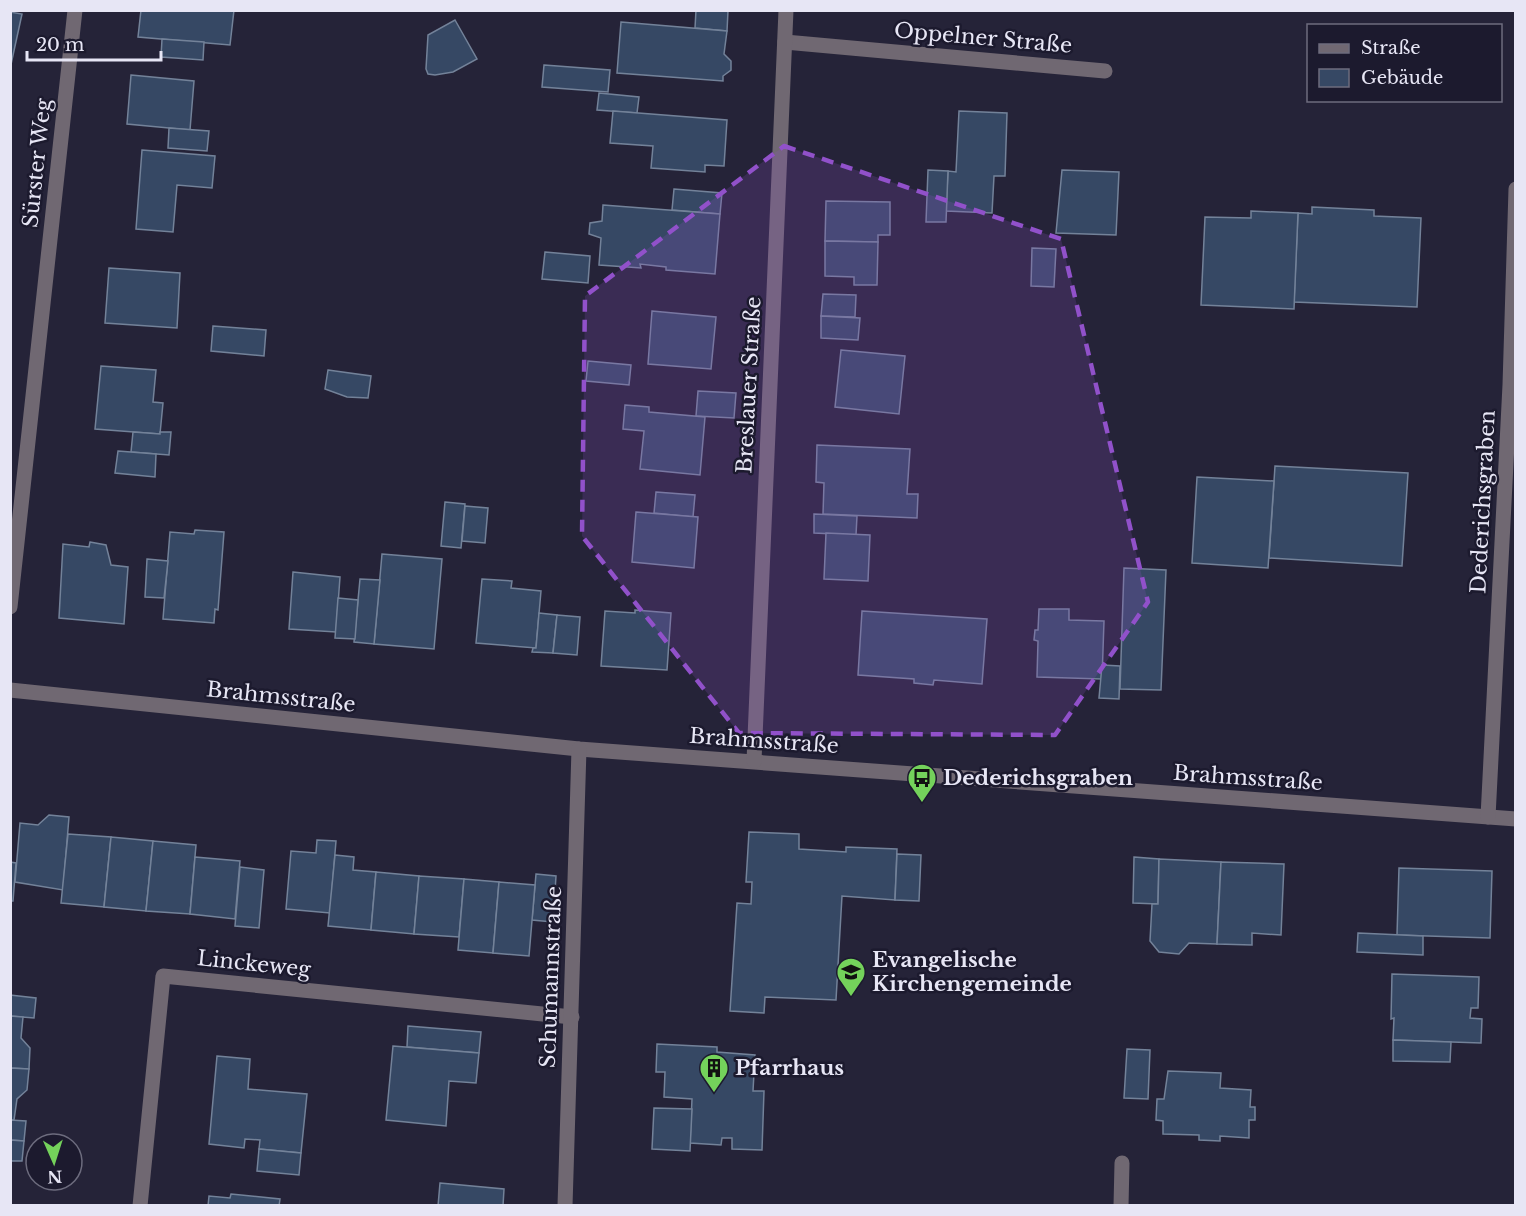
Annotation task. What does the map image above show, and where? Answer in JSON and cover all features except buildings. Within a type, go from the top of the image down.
[{"type":"street","name":"Sürster Weg","points":[[10,607],[75,10]]},
{"type":"street","name":"Breslauer Straße","points":[[753,761],[786,10]]},
{"type":"street","name":"Oppelner Straße","points":[[785,42],[1105,71]]},
{"type":"street","name":"Dederichsgraben","points":[[1488,817],[1510,385],[1515,189]]},
{"type":"street","name":"Brahmsstraße","points":[[10,690],[579,749],[1515,819]]},
{"type":"street","name":"Schumannstraße","points":[[565,1206],[579,749]]},
{"type":"street","name":"Linckeweg","points":[[140,1206],[163,976],[572,1017]]},
{"type":"street","points":[[1121,1206],[1122,1163]]},
{"type":"highlighted area","points":[[784,146],[1061,239],[1148,602],[1055,735],[739,733],[582,536],[585,296]]},
{"type":"place","name":"Dederichsgraben","points":[[922,804]]},
{"type":"place","name":"Evangelische Kirchengemeinde","points":[[851,998]]},
{"type":"place","name":"Pfarrhaus","points":[[714,1094]]}]
